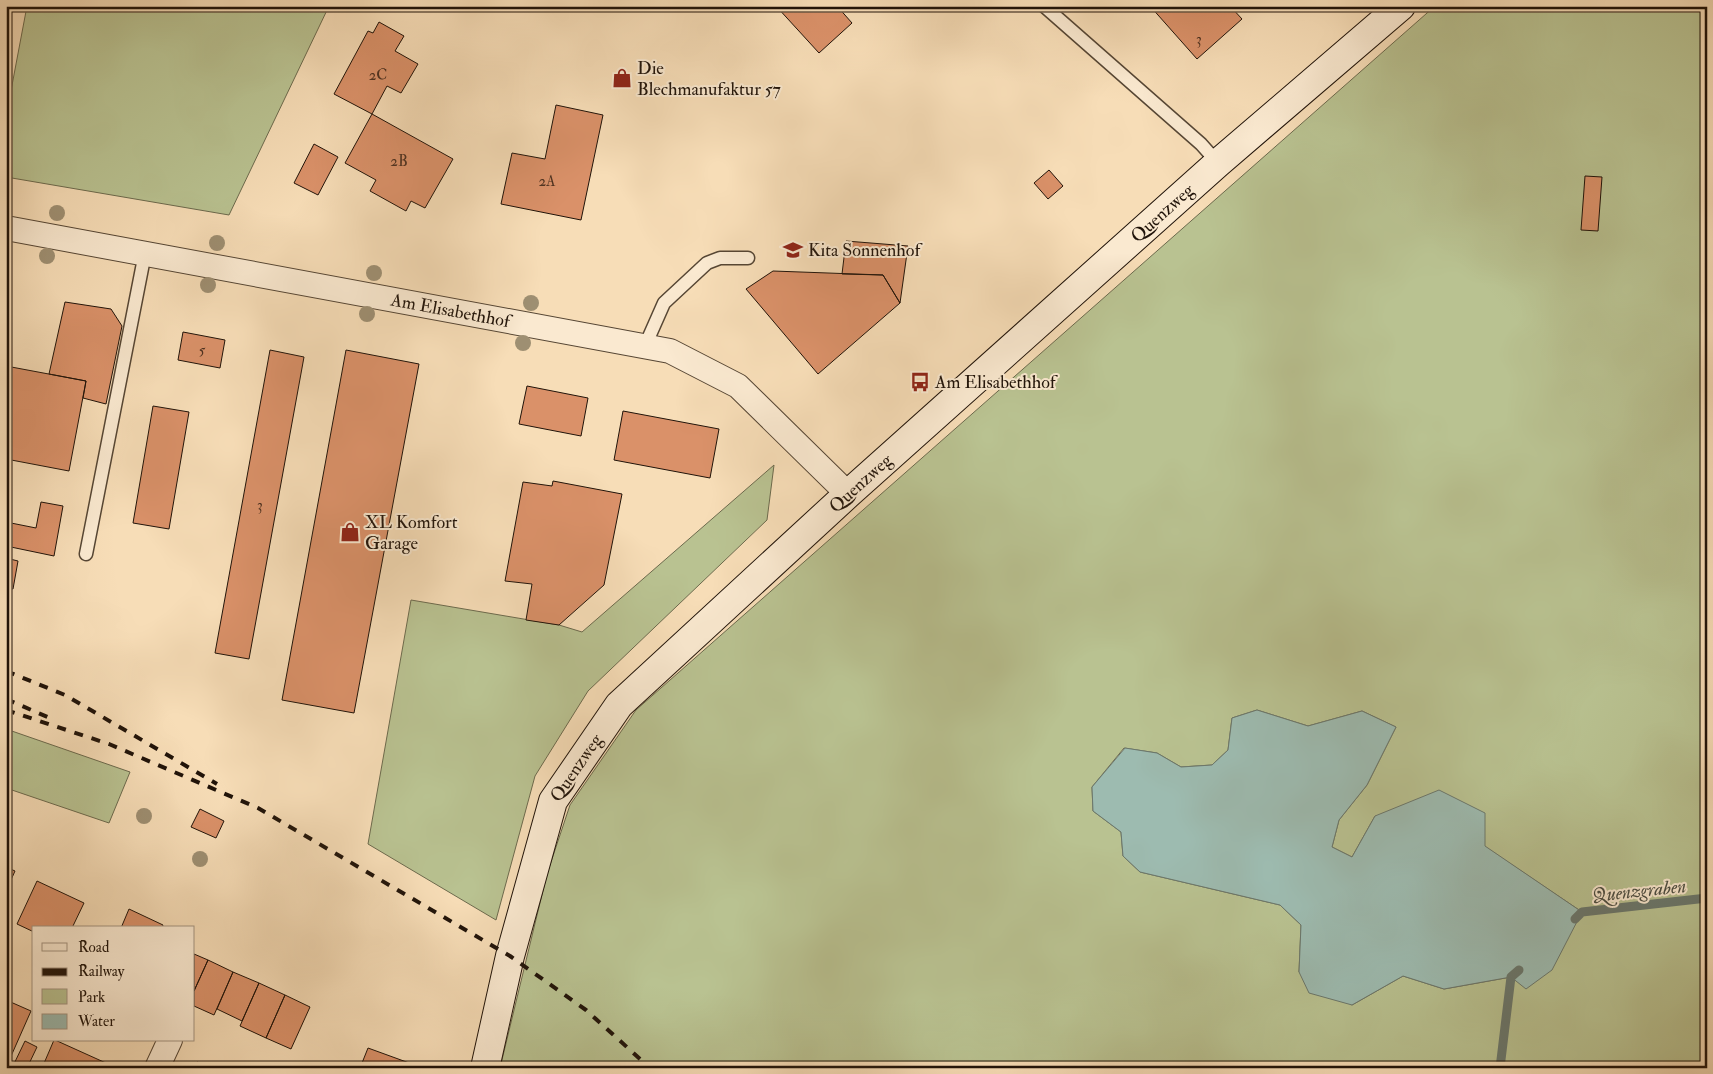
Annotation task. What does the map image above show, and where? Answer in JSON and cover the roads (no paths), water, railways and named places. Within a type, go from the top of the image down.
[{"type":"street","name":"Quenzweg","points":[[485,1068],[510,956],[553,801],[618,705],[848,494],[1218,163],[1401,6]]},
{"type":"street","name":"Am Elisabethhof","points":[[6,228],[670,351],[738,386],[848,494]]},
{"type":"street","points":[[157,1068],[169,1042]]},
{"type":"lane","points":[[1044,6],[1201,144],[1218,163]]},
{"type":"lane","points":[[86,554],[145,253]]},
{"type":"lane","points":[[645,346],[664,303],[707,263],[720,258],[748,258]]},
{"type":"water","points":[[1257,710],[1308,726],[1362,711],[1396,727],[1367,785],[1339,820],[1332,847],[1352,857],[1375,816],[1439,790],[1485,813],[1485,846],[1582,912],[1552,970],[1526,989],[1511,977],[1444,989],[1403,976],[1352,1005],[1309,993],[1299,972],[1301,925],[1280,905],[1140,872],[1123,856],[1121,832],[1093,811],[1092,787],[1125,748],[1157,753],[1181,767],[1212,765],[1228,750],[1232,718]]},
{"type":"waterway","name":"Quenzgraben","points":[[1575,919],[1582,912],[1707,898]]},
{"type":"waterway","name":"Quenzgraben","points":[[1500,1068],[1511,977],[1519,970]]},
{"type":"railway","points":[[6,671],[65,695],[217,784]]},
{"type":"railway","points":[[6,699],[52,719]]},
{"type":"railway","points":[[6,710],[109,744],[258,808],[510,956],[586,1010],[650,1068]]},
{"type":"place","name":"Die Blechmanufaktur 57","points":[[622,78]]},
{"type":"place","name":"Kita Sonnenhof","points":[[793,250]]},
{"type":"place","name":"Am Elisabethhof","points":[[920,382]]},
{"type":"place","name":"XL Komfort Garage","points":[[350,532]]}]
